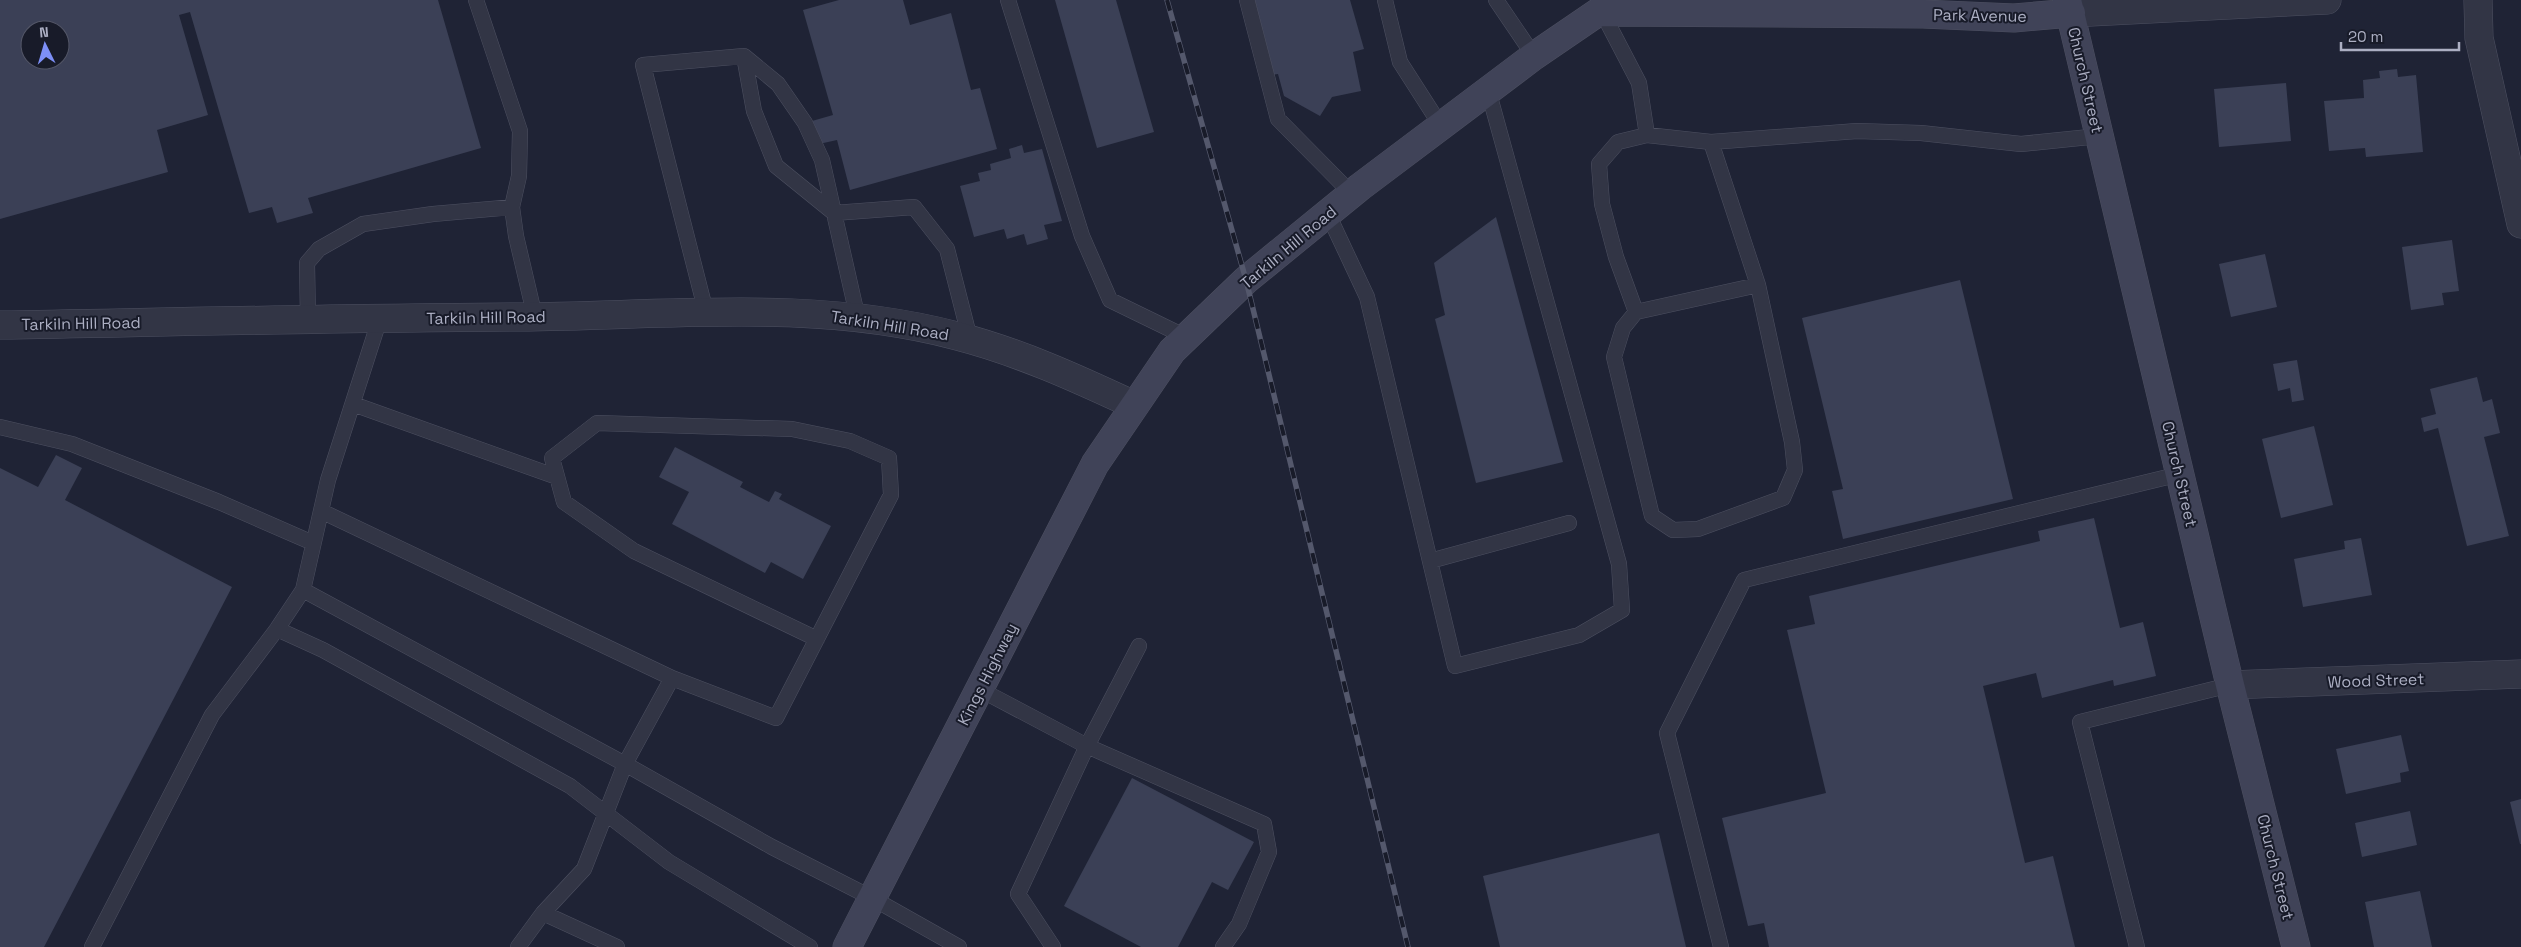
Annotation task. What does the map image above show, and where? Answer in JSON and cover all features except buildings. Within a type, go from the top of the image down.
[{"type":"main road","name":"Tarkiln Hill Road","points":[[1134,405],[1172,351],[1246,280],[1352,194],[1488,90],[1606,4]]},
{"type":"main road","name":"Park Avenue","points":[[1606,4],[2014,18],[2069,6]]},
{"type":"main road","name":"Church Street","points":[[2069,6],[2230,685],[2296,947]]},
{"type":"main road","name":"Kings Highway","points":[[847,947],[1095,464],[1134,405]]},
{"type":"street","name":"Park Avenue","points":[[2069,6],[2327,0]]},
{"type":"street","points":[[2478,0],[2478,38],[2521,224]]},
{"type":"street","name":"Tarkiln Hill Road","points":[[0,325],[767,312],[892,323],[970,340],[1015,353],[1055,368],[1134,405]]},
{"type":"street","name":"Wood Street","points":[[2230,685],[2521,674]]},
{"type":"lane","points":[[476,0],[520,131],[519,176],[512,207],[516,236],[534,317]]},
{"type":"lane","points":[[1008,0],[1082,236],[1110,300],[1186,337]]},
{"type":"lane","points":[[1247,0],[1278,119],[1352,194]]},
{"type":"lane","points":[[1385,0],[1400,62],[1441,126]]},
{"type":"lane","points":[[1496,0],[1534,56]]},
{"type":"lane","points":[[1606,4],[1639,83],[1647,135]]},
{"type":"lane","points":[[744,56],[754,111],[776,166],[834,213],[914,207],[947,249],[970,340]]},
{"type":"lane","points":[[706,312],[643,65],[744,56],[778,84],[805,123],[822,160],[858,319]]},
{"type":"lane","points":[[1328,214],[1367,297],[1456,666],[1579,635],[1622,610],[1619,564],[1488,90]]},
{"type":"lane","points":[[1636,312],[1616,257],[1602,204],[1599,164],[1618,142],[1647,135],[1711,142],[1857,131],[1920,134],[2022,144],[2099,136]]},
{"type":"lane","points":[[1711,142],[1758,285],[1792,442],[1795,470],[1784,498],[1698,529],[1673,530],[1652,516],[1614,357],[1623,328],[1636,312],[1758,285]]},
{"type":"lane","points":[[308,319],[307,263],[319,249],[363,224],[433,214],[512,207]]},
{"type":"lane","points":[[92,947],[212,715],[277,629],[303,590],[328,480],[380,318]]},
{"type":"lane","points":[[353,404],[557,477]]},
{"type":"lane","points":[[321,510],[672,678],[776,718],[817,639],[891,495],[889,458],[850,441],[792,429],[598,423],[552,458],[564,502],[634,551],[817,639]]},
{"type":"lane","points":[[0,427],[72,444],[219,502],[314,543]]},
{"type":"lane","points":[[1721,947],[1667,733],[1744,580],[2180,474]]},
{"type":"lane","points":[[1430,561],[1568,523]]},
{"type":"lane","points":[[303,590],[625,764],[772,848],[872,898],[958,947]]},
{"type":"lane","points":[[277,629],[323,650],[570,786],[669,862],[810,947]]},
{"type":"lane","points":[[1053,947],[1018,894],[1087,746],[1139,646]]},
{"type":"lane","points":[[518,947],[543,913],[584,868],[604,813],[625,764],[672,678]]},
{"type":"lane","points":[[2137,947],[2080,722],[2230,685]]},
{"type":"lane","points":[[979,690],[1087,746],[1264,824],[1269,852],[1239,924],[1223,947]]},
{"type":"lane","points":[[543,913],[617,947]]},
{"type":"railway","points":[[1167,0],[1246,280],[1408,947]]}]
